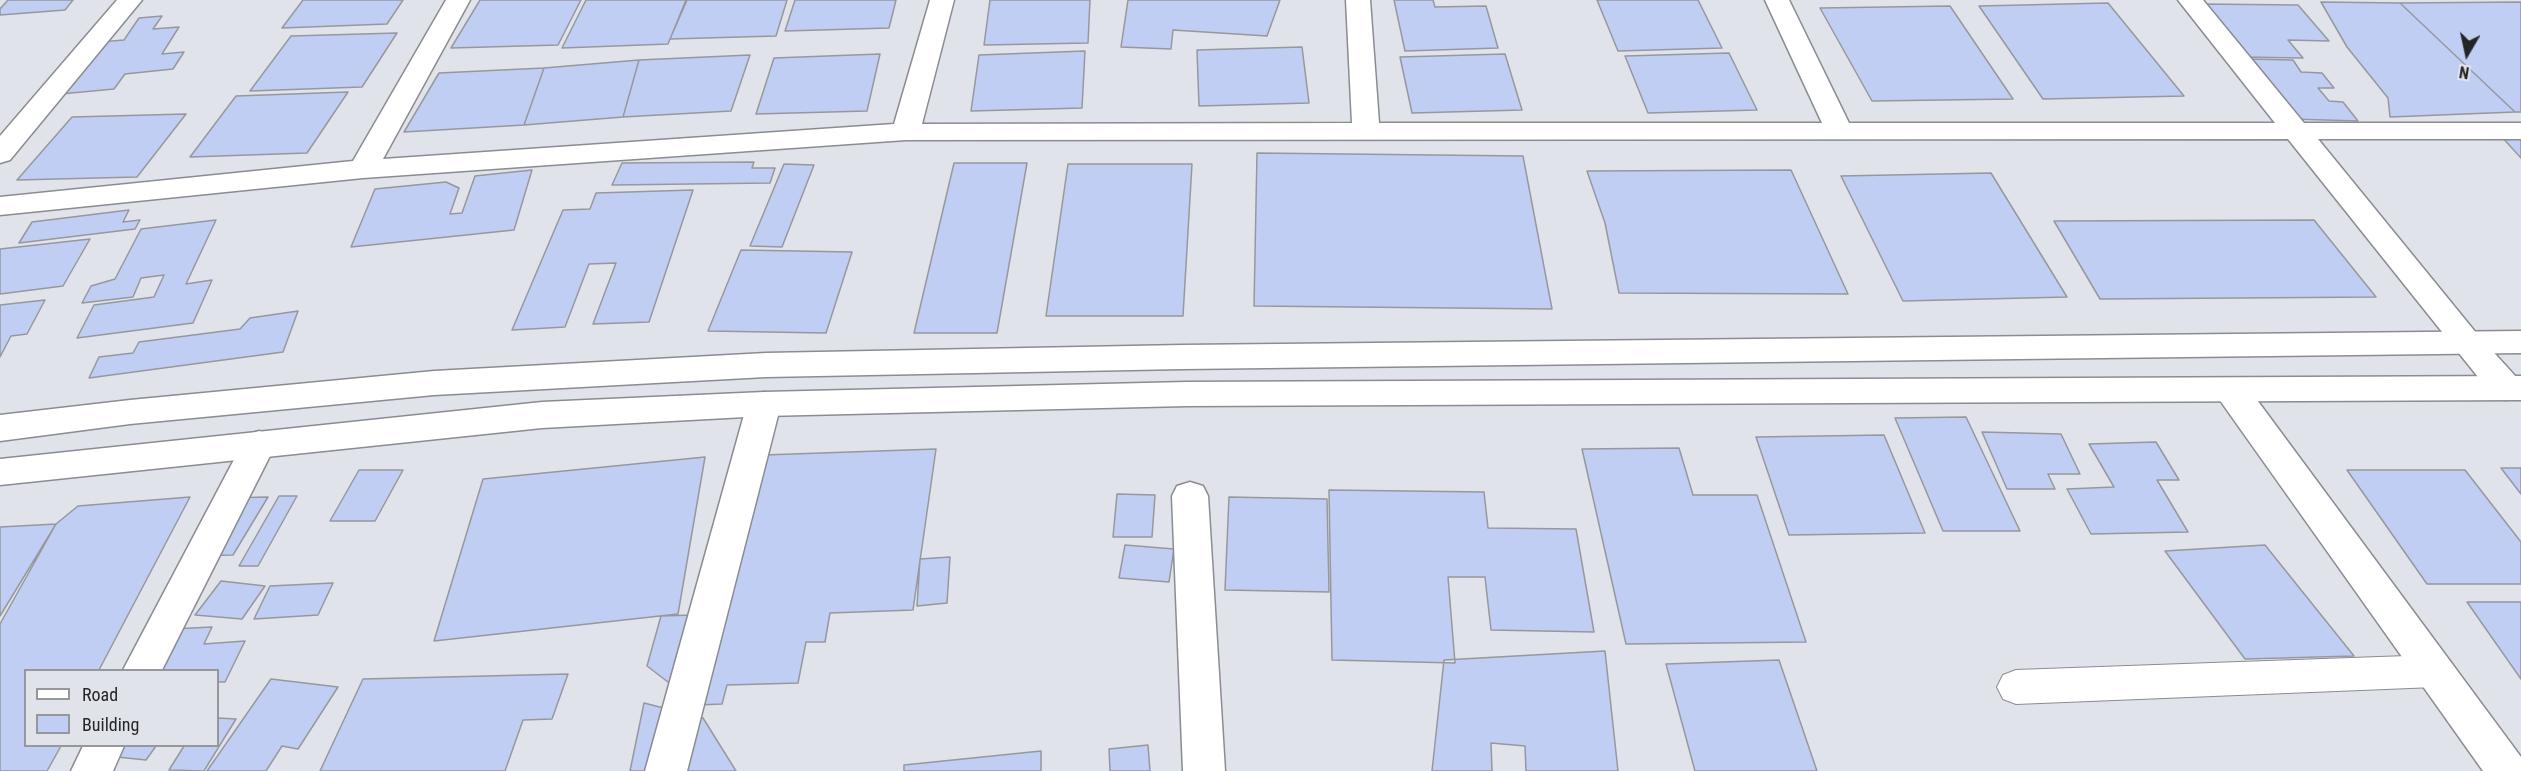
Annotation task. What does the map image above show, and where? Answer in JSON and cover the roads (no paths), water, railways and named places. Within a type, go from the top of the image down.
[{"type":"street","points":[[0,154],[130,0]]},
{"type":"street","points":[[363,169],[458,0]]},
{"type":"street","points":[[906,132],[942,0]]},
{"type":"street","points":[[1358,0],[1366,132]]},
{"type":"street","points":[[1777,0],[1840,133]]},
{"type":"street","points":[[2190,0],[2466,342],[2514,388]]},
{"type":"street","points":[[0,206],[363,169],[906,132],[2521,131]]},
{"type":"street","points":[[0,428],[130,412],[434,383],[766,365],[1183,357],[2521,342]]},
{"type":"street","points":[[0,472],[542,415],[764,404],[1187,394],[2514,388]]},
{"type":"street","points":[[2231,390],[2508,771]]},
{"type":"street","points":[[666,771],[764,404]]},
{"type":"street","points":[[143,669],[259,444]]},
{"type":"street","points":[[1190,496],[1204,771]]},
{"type":"street","points":[[92,771],[104,747]]},
{"type":"lane","points":[[2016,687],[2434,671]]}]
